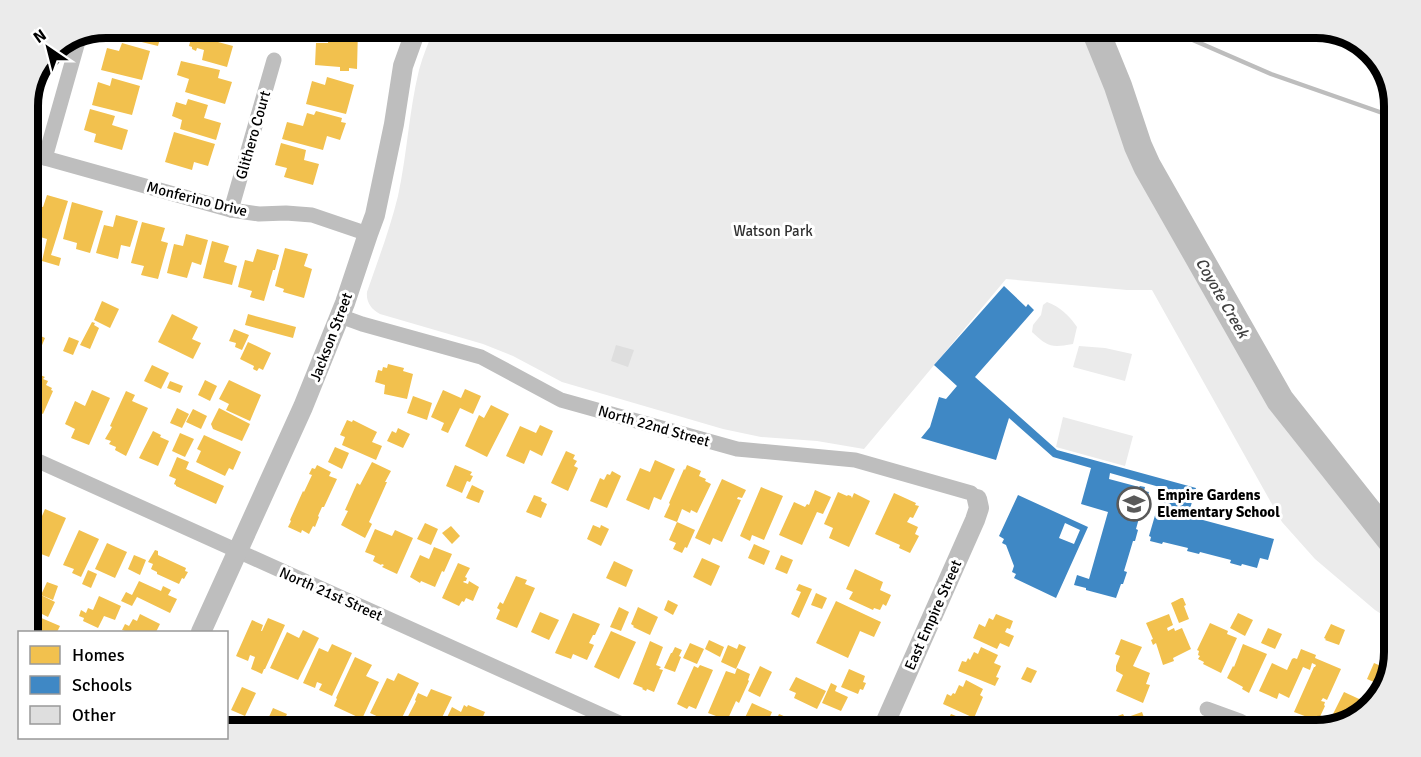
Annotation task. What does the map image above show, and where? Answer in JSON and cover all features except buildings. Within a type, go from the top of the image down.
[{"type":"street","name":"Jackson Street","points":[[202,631],[303,407],[340,316],[375,215],[384,178],[403,66],[413,38]]},
{"type":"street","points":[[45,158],[77,44]]},
{"type":"street","name":"Glithero Court","points":[[231,210],[274,60]]},
{"type":"street","name":"Monferino Drive","points":[[38,156],[231,210],[259,214],[312,215],[368,234]]},
{"type":"street","name":"North 22nd Street","points":[[340,316],[481,357],[561,400],[737,449],[855,460],[971,493],[977,499]]},
{"type":"street","name":"North 21st Street","points":[[38,461],[613,720]]},
{"type":"street","name":"East Empire Street","points":[[887,720],[975,520],[979,508],[977,499]]},
{"type":"street","points":[[1207,709],[1237,720]]},
{"type":"green space","name":"Watson Park","points":[[431,38],[1100,38],[1183,227],[1317,444],[1384,530],[1384,616],[1315,559],[1282,522],[1152,290],[1127,290],[1006,279],[864,449],[817,441],[761,437],[723,429],[562,382],[513,356],[483,344],[380,314],[368,302],[367,292],[398,196],[410,117],[422,59]]},
{"type":"green space","points":[[1047,302],[1064,312],[1077,327],[1073,344],[1050,345],[1032,332],[1033,325],[1041,315],[1043,305]]},
{"type":"green space","points":[[1079,346],[1105,348],[1132,354],[1125,381],[1073,367]]},
{"type":"green space","points":[[1063,417],[1133,436],[1125,466],[1056,447]]},
{"type":"waterway","name":"Coyote Creek","points":[[1098,38],[1147,166],[1280,400],[1384,531]]},
{"type":"waterway","points":[[1188,38],[1271,74],[1383,113]]},
{"type":"place","name":"Empire Gardens Elementary School","points":[[1134,504]]}]
